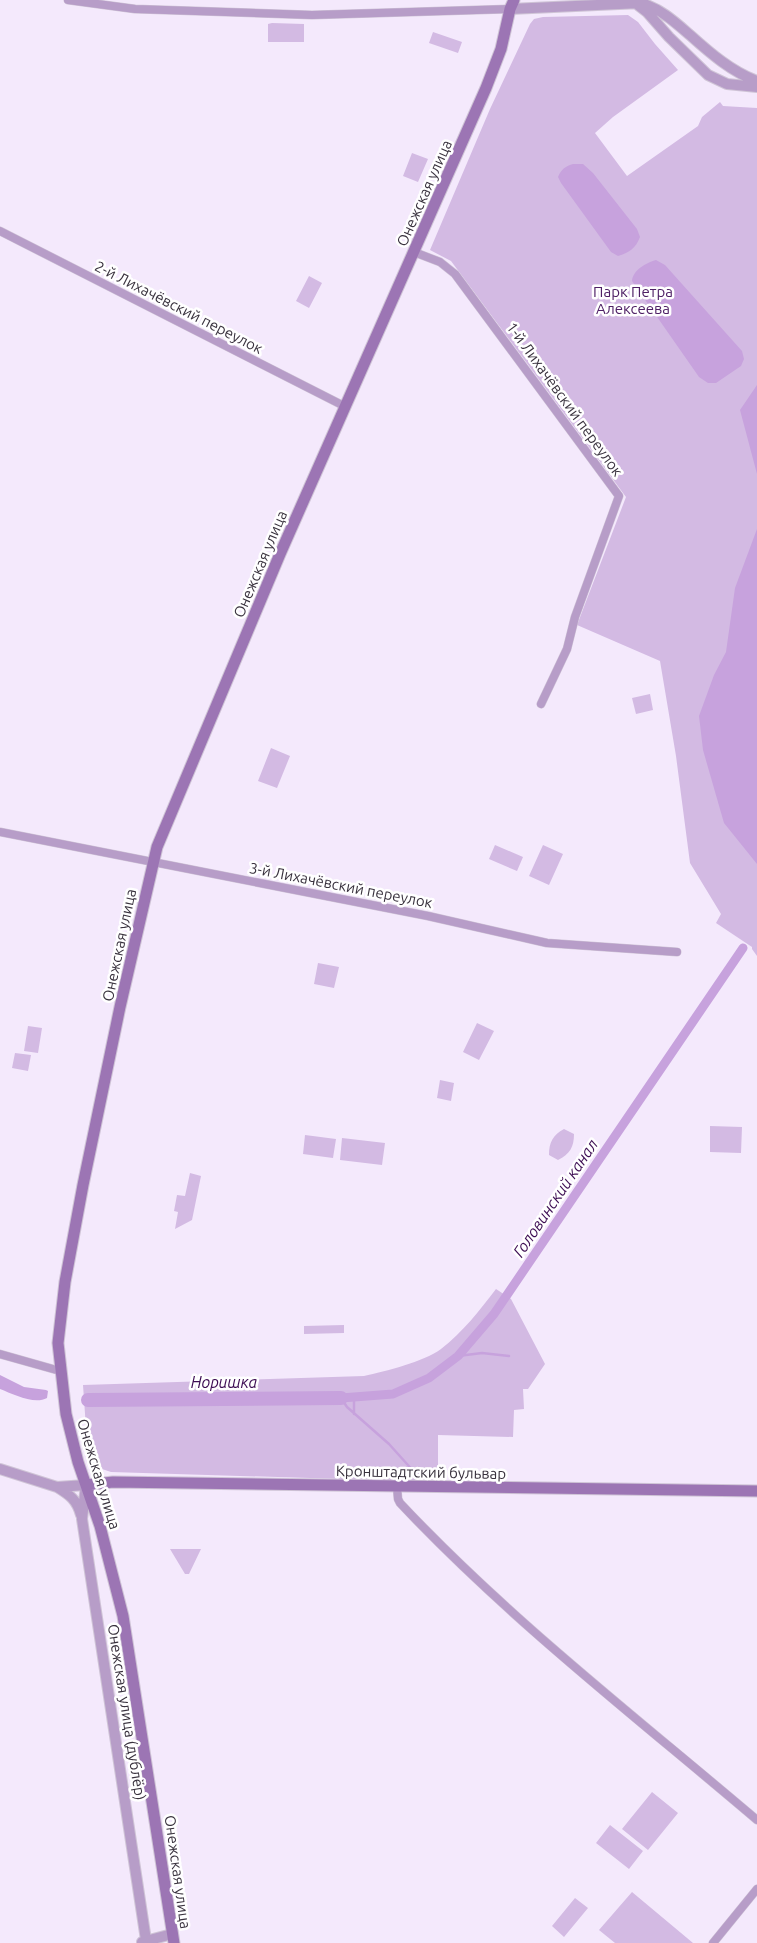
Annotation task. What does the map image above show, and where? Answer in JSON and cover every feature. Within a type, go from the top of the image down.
[{"type":"main road","name":"Онежская улица","points":[[173,1938],[123,1616],[100,1526],[66,1414],[58,1343],[65,1282],[83,1185],[152,861],[280,554],[494,68],[507,28],[509,3]]},
{"type":"main road","name":"Кронштадтский бульвар","points":[[86,1485],[113,1482],[757,1491]]},
{"type":"street","points":[[68,0],[135,9],[312,15],[509,3],[635,3],[657,10],[724,63],[740,74],[757,81]]},
{"type":"street","points":[[635,3],[647,12],[669,37],[708,75],[726,84],[757,87]]},
{"type":"street","name":"2-й Лихачёвский переулок","points":[[0,231],[346,407]]},
{"type":"street","name":"1-й Лихачёвский переулок","points":[[414,252],[440,262],[455,274],[619,496],[575,617],[567,649],[541,704]]},
{"type":"street","name":"3-й Лихачёвский переулок","points":[[0,832],[434,917],[547,943],[677,952]]},
{"type":"street","points":[[0,1354],[60,1371]]},
{"type":"street","points":[[0,1470],[57,1487],[74,1499],[82,1519]]},
{"type":"street","points":[[57,1487],[86,1485]]},
{"type":"street","name":"Онежская улица (дублёр)","points":[[86,1485],[82,1519],[145,1942]]},
{"type":"street","points":[[397,1487],[400,1503],[424,1529],[509,1609],[757,1820]]},
{"type":"street","points":[[713,1943],[757,1889]]},
{"type":"street","points":[[145,1942],[173,1938]]},
{"type":"green space","name":"Парк Петра Алексеева","points":[[628,15],[638,22],[678,70],[613,117],[595,133],[627,176],[698,126],[702,117],[720,102],[723,106],[757,108],[757,956],[752,947],[716,923],[721,914],[690,863],[676,756],[660,661],[577,625],[626,497],[451,261],[430,250],[490,109],[534,19],[543,17]]},
{"type":"green space","points":[[268,24],[304,24],[304,42],[268,42]]},
{"type":"green space","points":[[433,32],[462,42],[458,53],[429,43]]},
{"type":"green space","points":[[412,153],[428,159],[418,182],[403,176]]},
{"type":"green space","points":[[309,276],[322,283],[309,308],[296,301]]},
{"type":"green space","points":[[650,694],[653,710],[636,714],[632,698]]},
{"type":"green space","points":[[271,748],[290,756],[277,788],[258,781]]},
{"type":"green space","points":[[495,845],[523,857],[517,871],[489,859]]},
{"type":"green space","points":[[543,845],[563,854],[549,885],[529,876]]},
{"type":"green space","points":[[318,963],[339,967],[334,988],[314,984]]},
{"type":"green space","points":[[477,1023],[494,1031],[479,1060],[463,1052]]},
{"type":"green space","points":[[28,1026],[42,1028],[38,1053],[24,1051]]},
{"type":"green space","points":[[15,1053],[31,1055],[28,1071],[12,1068]]},
{"type":"green space","points":[[440,1080],[454,1083],[451,1101],[437,1098]]},
{"type":"green space","points":[[710,1126],[742,1127],[741,1153],[710,1152]]},
{"type":"green space","points":[[564,1129],[574,1134],[573,1143],[568,1153],[558,1160],[549,1155],[550,1146],[554,1136]]},
{"type":"green space","points":[[305,1135],[336,1139],[333,1158],[303,1154]]},
{"type":"green space","points":[[342,1138],[385,1143],[382,1165],[340,1160]]},
{"type":"green space","points":[[190,1173],[201,1176],[192,1220],[175,1229],[178,1212],[174,1211],[177,1195],[185,1196]]},
{"type":"green space","points":[[496,1289],[511,1299],[545,1364],[528,1389],[523,1389],[524,1409],[514,1410],[513,1437],[438,1435],[438,1482],[111,1472],[96,1467],[86,1428],[83,1385],[364,1376],[373,1374],[415,1362],[441,1349],[464,1328]]},
{"type":"green space","points":[[344,1325],[344,1333],[304,1334],[304,1326]]},
{"type":"green space","points":[[170,1549],[201,1549],[189,1574],[185,1574]]},
{"type":"green space","points":[[652,1792],[678,1813],[648,1850],[622,1829]]},
{"type":"green space","points":[[610,1825],[643,1851],[629,1869],[596,1843]]},
{"type":"green space","points":[[632,1892],[693,1943],[615,1943],[599,1930]]},
{"type":"green space","points":[[575,1898],[588,1908],[564,1937],[552,1926]]},
{"type":"shaded area","points":[[573,164],[583,164],[593,173],[637,229],[640,237],[629,252],[618,256],[611,252],[561,183],[558,177],[561,172]]},
{"type":"shaded area","points":[[656,260],[665,265],[742,351],[744,359],[741,366],[716,383],[708,383],[699,377],[632,281],[637,270]]},
{"type":"shaded area","points":[[757,385],[757,474],[740,410]]},
{"type":"shaded area","points":[[757,529],[757,864],[724,823],[703,750],[699,716],[714,675],[726,652],[735,588]]},
{"type":"shaded area","points":[[0,1375],[24,1387],[46,1390],[48,1391],[47,1398],[30,1400],[0,1389]]},
{"type":"waterway","name":"Головинский канал","points":[[341,1398],[393,1394],[429,1378],[458,1356],[494,1314],[743,948]]},
{"type":"waterway","points":[[458,1356],[482,1353],[509,1356]]},
{"type":"waterway","name":"Норишка","points":[[354,1397],[354,1414]]},
{"type":"waterway","name":"Норишка","points":[[341,1398],[347,1407],[389,1444],[416,1474]]},
{"type":"waterway","name":"Норишка","points":[[88,1400],[341,1398]]}]
